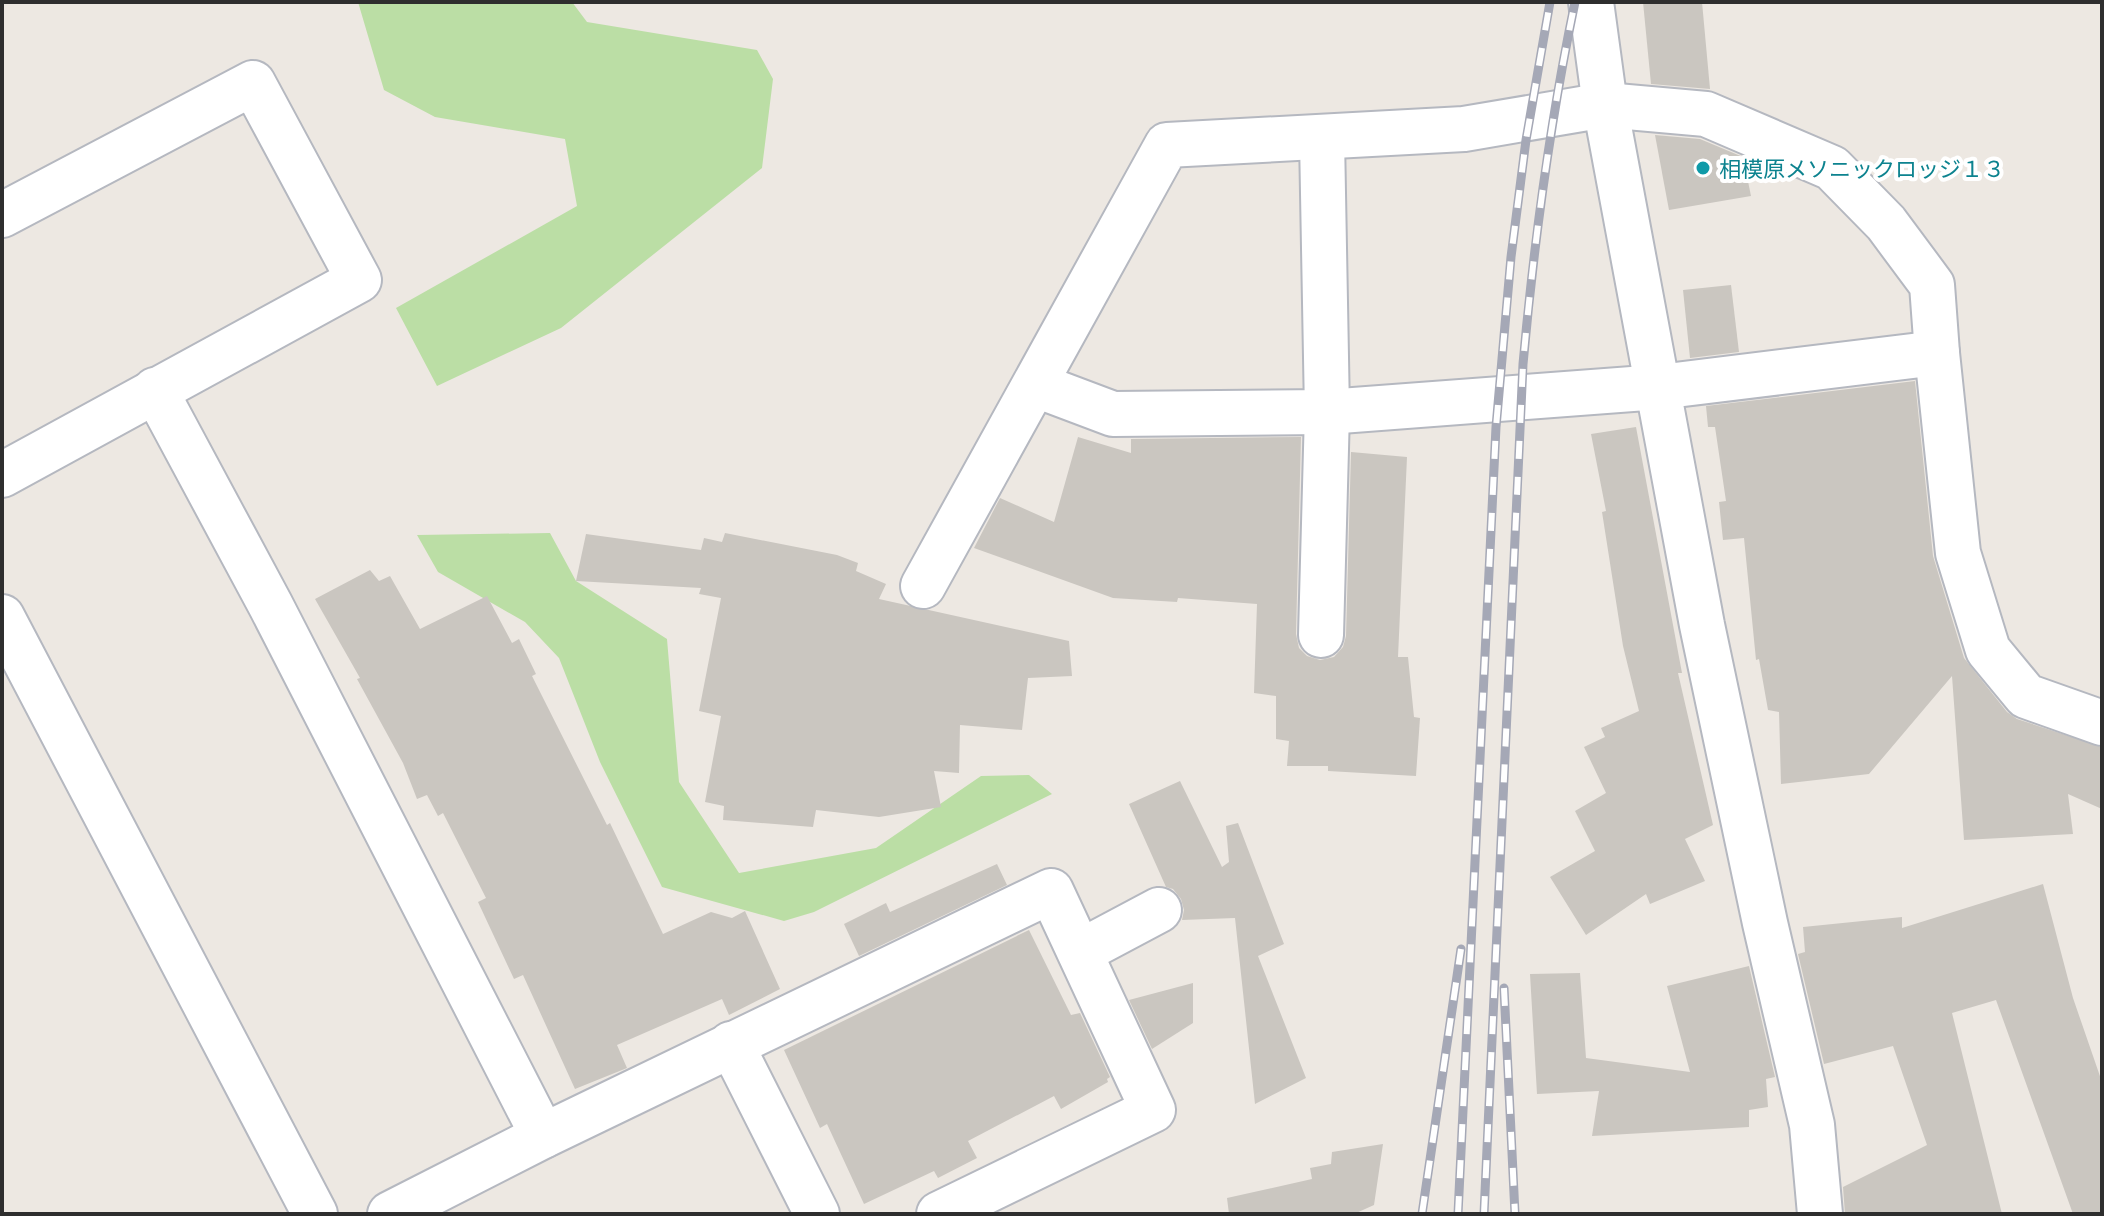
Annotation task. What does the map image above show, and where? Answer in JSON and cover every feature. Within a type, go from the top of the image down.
[{"type":"street","points":[[1591,2],[1605,105],[1702,625],[1765,923],[1812,1125],[1820,1214]]},
{"type":"street","points":[[2,215],[253,83],[359,280],[2,475]]},
{"type":"street","points":[[923,586],[962,510],[1036,385],[1167,145],[1464,129],[1605,105],[1706,114],[1832,168],[1886,223],[1932,285],[1958,553],[1988,650],[2026,696],[2102,723]]},
{"type":"street","points":[[1321,635],[1327,412],[1322,138]]},
{"type":"street","points":[[1036,385],[1113,414],[1327,412],[1659,387],[1937,353]]},
{"type":"street","points":[[155,390],[271,606],[543,1136]]},
{"type":"street","points":[[2,617],[315,1214]]},
{"type":"street","points":[[390,1214],[731,1044],[1051,891],[1153,1110],[939,1214]]},
{"type":"street","points":[[1080,952],[1159,910]]},
{"type":"street","points":[[731,1044],[817,1214]]},
{"type":"green space","points":[[358,2],[572,2],[587,22],[757,50],[773,79],[762,168],[561,328],[437,386],[396,308],[577,206],[565,139],[435,117],[384,90]]},
{"type":"green space","points":[[550,533],[576,581],[667,639],[679,782],[739,873],[876,848],[981,776],[1029,775],[1052,794],[814,912],[784,921],[662,887],[600,762],[559,658],[525,622],[438,572],[417,535]]},
{"type":"building","points":[[1643,2],[1702,2],[1710,89],[1651,84]]},
{"type":"building","name":"相模原メソニックロッジ１３","points":[[1655,135],[1700,139],[1743,157],[1751,196],[1669,210]]},
{"type":"building","points":[[1731,285],[1739,352],[1690,358],[1683,290]]},
{"type":"building","points":[[1915,381],[1933,556],[1964,658],[2007,712],[2017,719],[2102,747],[2102,809],[2068,794],[2073,834],[1964,840],[1952,676],[1869,774],[1781,784],[1779,712],[1768,710],[1759,659],[1756,660],[1744,538],[1723,540],[1719,502],[1726,501],[1715,427],[1708,427],[1706,406]]},
{"type":"building","points":[[1636,427],[1682,673],[1678,673],[1713,825],[1685,839],[1705,881],[1650,904],[1646,894],[1586,935],[1550,877],[1595,851],[1575,811],[1606,793],[1584,747],[1605,737],[1601,728],[1639,711],[1623,646],[1602,512],[1606,511],[1591,434]]},
{"type":"building","points":[[1078,437],[1131,453],[1131,439],[1301,437],[1296,634],[1299,648],[1307,656],[1320,660],[1334,657],[1343,647],[1346,636],[1351,452],[1407,457],[1398,657],[1408,657],[1414,717],[1420,718],[1416,776],[1328,771],[1328,766],[1287,766],[1289,741],[1276,739],[1276,696],[1254,693],[1257,604],[1178,598],[1177,602],[1113,598],[974,548],[1000,498],[1054,522]]},
{"type":"building","points":[[725,533],[837,555],[858,563],[856,571],[886,584],[879,599],[1069,641],[1072,676],[1028,678],[1022,730],[960,725],[959,773],[934,771],[941,807],[879,817],[816,810],[813,827],[723,820],[724,806],[705,802],[721,716],[699,711],[721,598],[699,594],[701,588],[576,581],[586,534],[701,550],[704,538],[722,542]]},
{"type":"building","points":[[370,570],[379,581],[390,576],[420,629],[487,596],[512,643],[519,639],[536,674],[532,676],[607,825],[610,823],[663,934],[711,912],[732,918],[745,911],[780,989],[729,1015],[722,999],[617,1045],[627,1068],[575,1089],[523,975],[514,979],[478,902],[486,898],[443,813],[438,816],[427,795],[417,799],[403,763],[357,679],[360,678],[315,599]]},
{"type":"building","points":[[1180,781],[1222,867],[1229,862],[1226,826],[1238,823],[1284,944],[1258,956],[1306,1078],[1255,1104],[1235,918],[1182,920],[1184,910],[1181,899],[1173,889],[1166,887],[1129,804]]},
{"type":"building","points":[[997,864],[1007,885],[859,956],[844,924],[886,903],[890,912]]},
{"type":"building","points":[[2043,884],[2073,998],[2102,1082],[2102,1214],[2073,1214],[1996,1000],[1952,1013],[2002,1214],[1845,1214],[1843,1187],[1927,1145],[1893,1046],[1824,1064],[1798,954],[1805,952],[1803,927],[1902,917],[1902,928]]},
{"type":"building","points":[[1029,930],[1071,1015],[1080,1013],[1110,1077],[1108,1082],[1061,1109],[1054,1096],[968,1141],[977,1158],[938,1178],[934,1171],[864,1204],[827,1124],[820,1128],[784,1050]]},
{"type":"building","points":[[1749,966],[1775,1077],[1766,1079],[1768,1107],[1749,1110],[1749,1127],[1592,1136],[1599,1091],[1537,1094],[1530,974],[1580,973],[1586,1058],[1690,1072],[1667,986]]},
{"type":"building","points":[[1193,983],[1193,1023],[1152,1049],[1129,1000]]},
{"type":"building","points":[[1383,1144],[1374,1205],[1354,1214],[1229,1214],[1227,1198],[1312,1179],[1310,1168],[1331,1164],[1332,1152]]},
{"type":"railway","points":[[1458,1214],[1496,427],[1511,257],[1526,140],[1550,2]]},
{"type":"railway","points":[[1484,1214],[1523,364],[1544,182],[1575,2]]},
{"type":"railway","points":[[1422,1214],[1461,949]]},
{"type":"railway","points":[[1504,988],[1515,1214]]},
{"type":"place","name":"相模原メソニックロッジ１３","points":[[1703,168]]}]
